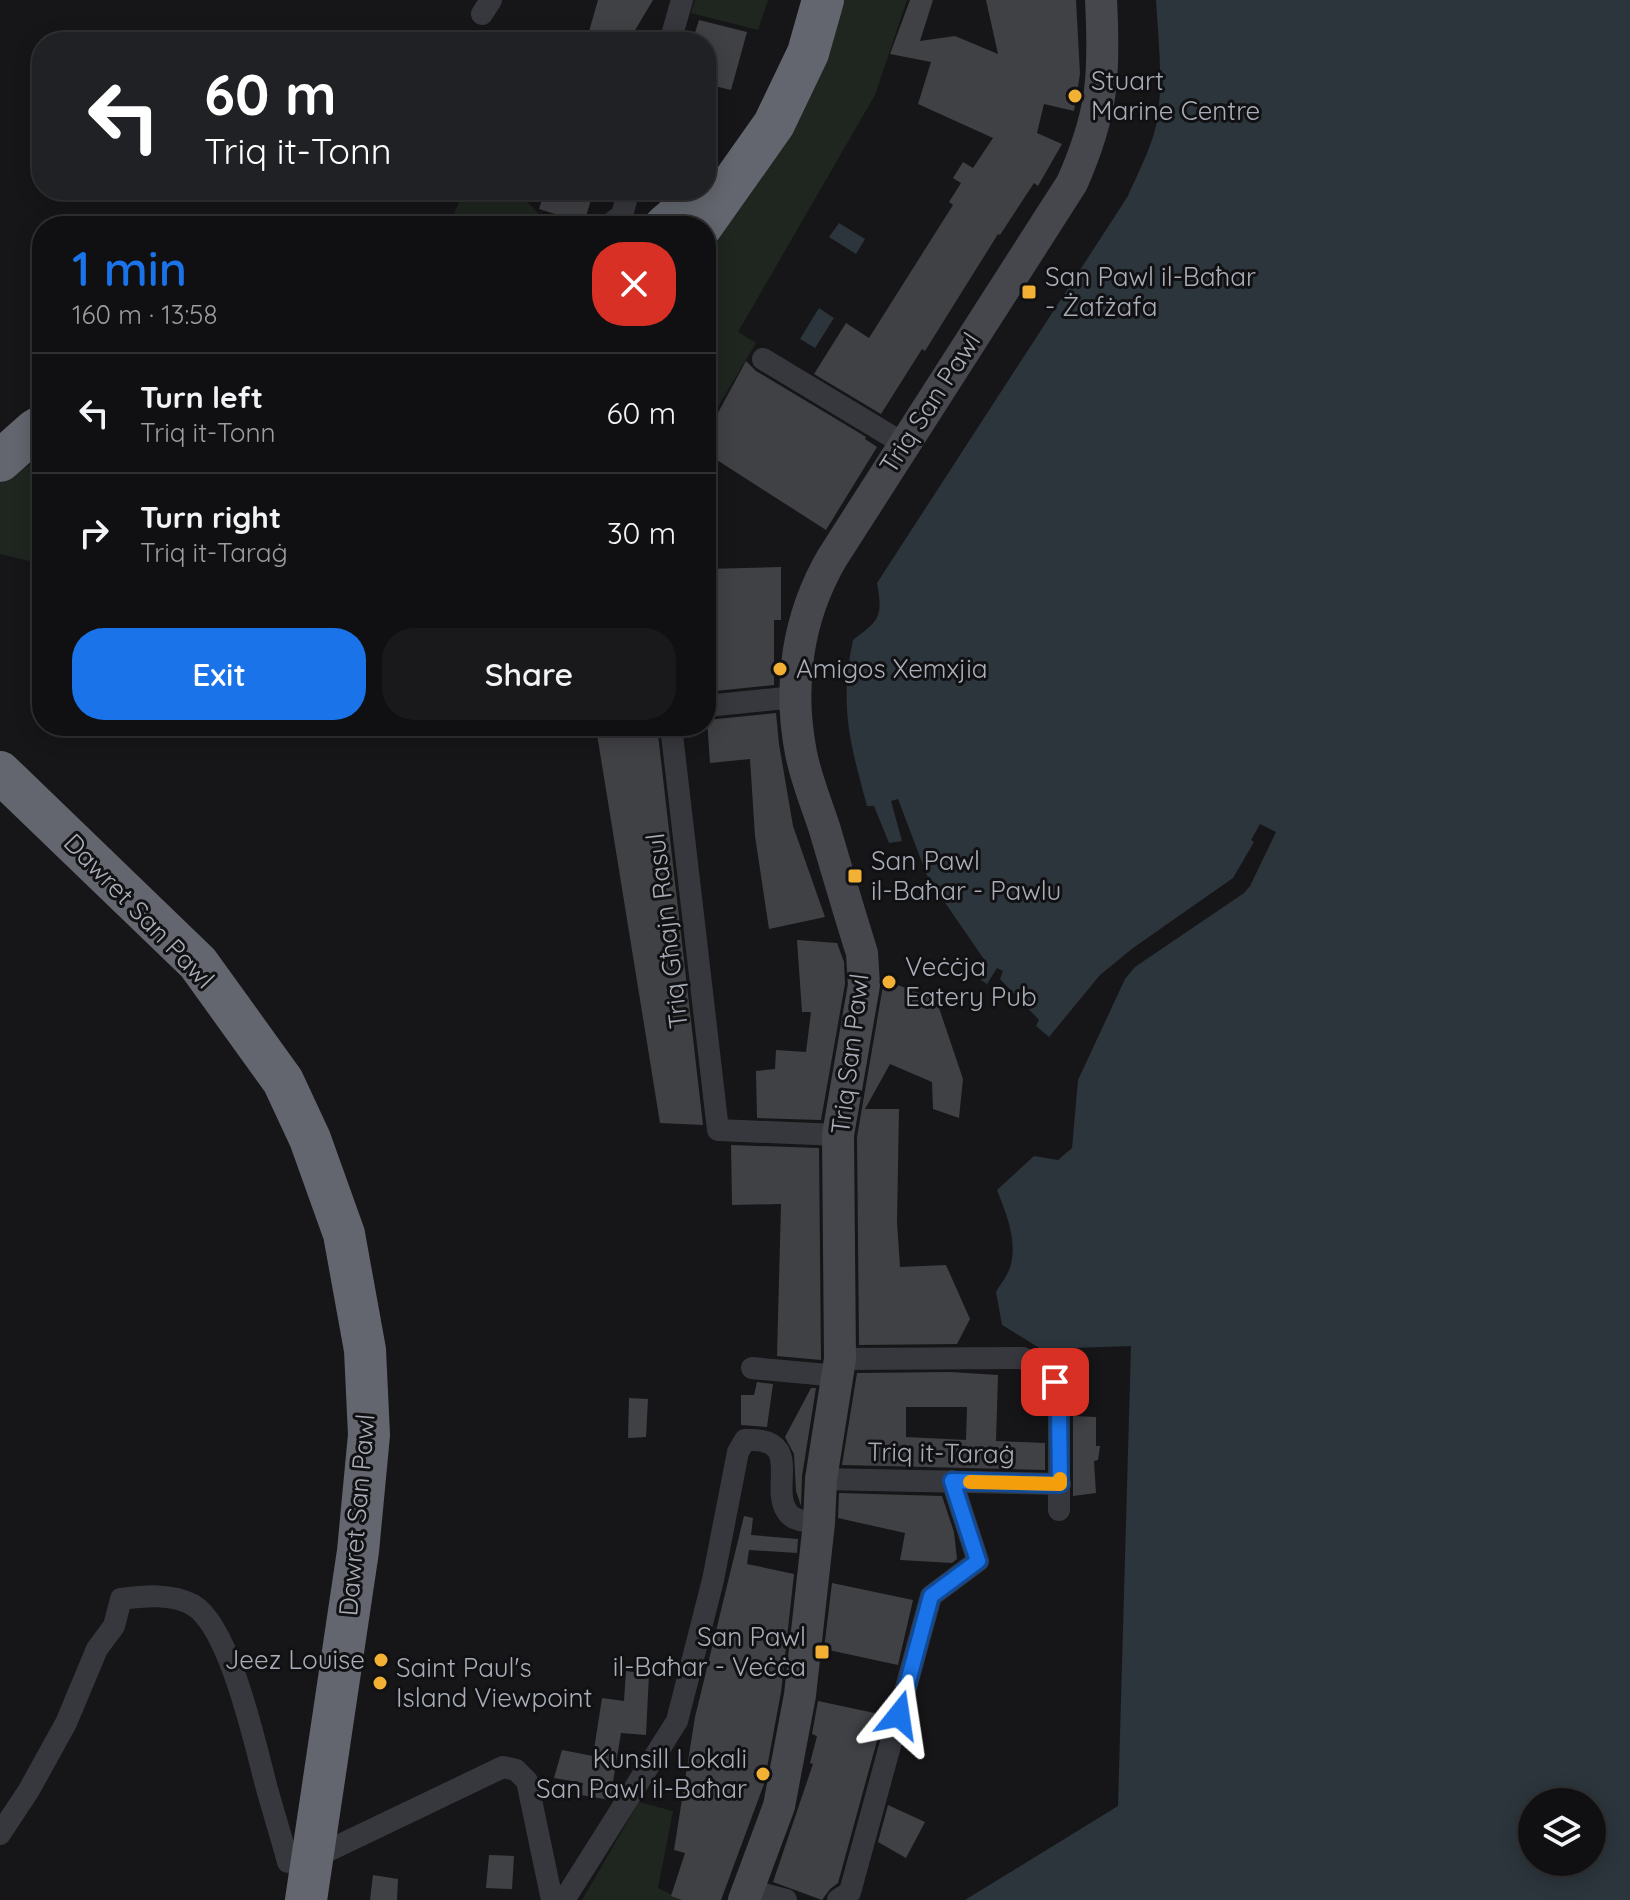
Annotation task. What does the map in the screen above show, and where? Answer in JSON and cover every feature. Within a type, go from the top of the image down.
[{"type":"highway","points":[[716,168],[751,119],[783,47],[796,0]]},
{"type":"highway","points":[[709,216],[774,124],[808,53],[823,0]]},
{"type":"highway","points":[[677,216],[692,200]]},
{"type":"highway","points":[[0,423],[32,402]]},
{"type":"highway","points":[[0,461],[32,433]]},
{"type":"highway","name":"Dawret San Pawl","points":[[0,772],[198,963],[283,1081],[310,1139],[344,1234],[365,1350],[369,1435],[358,1551],[294,1873]]},
{"type":"highway","name":"Dawret San Pawl","points":[[0,808],[172,971],[258,1087],[290,1156],[315,1227],[340,1352],[342,1427],[339,1499],[294,1873],[306,1900]]},
{"type":"street","points":[[673,32],[682,0]]},
{"type":"street","name":"Triq San Pawl","points":[[746,1895],[779,1806],[800,1695],[821,1479],[839,1368],[838,1135],[864,985],[862,953],[801,754],[795,697],[800,636],[822,575],[1072,183],[1090,144],[1101,98],[1104,50],[1101,0]]},
{"type":"street","points":[[763,359],[904,444]]},
{"type":"street","points":[[716,705],[795,697]]},
{"type":"street","name":"Triq Għajn Rasul","points":[[672,736],[718,1130],[838,1135]]},
{"type":"street","points":[[752,1368],[839,1368],[1023,1358],[1055,1382],[1059,1411],[1059,1510]]},
{"type":"street","points":[[564,1900],[677,1721],[713,1580],[738,1452],[745,1440],[761,1440],[773,1445],[781,1457],[785,1507],[795,1518],[819,1523]]},
{"type":"street","name":"Triq it-Taraġ","points":[[821,1479],[1060,1484]]},
{"type":"street","points":[[838,1900],[850,1892],[931,1596],[978,1561],[952,1481]]},
{"type":"street","points":[[0,1834],[29,1790],[66,1723],[97,1649],[114,1626],[121,1599],[155,1595],[192,1605],[208,1618],[249,1714],[294,1873],[503,1767],[516,1770],[527,1781],[552,1900]]},
{"type":"street","points":[[746,1895],[786,1900]]},
{"type":"shaded area","points":[[695,0],[768,0],[758,30],[691,13]]},
{"type":"shaded area","points":[[839,0],[907,0],[875,95],[738,332],[756,343],[716,410],[716,227]]},
{"type":"shaded area","points":[[1156,0],[1630,0],[1630,1900],[965,1900],[1118,1806],[1131,1346],[1041,1349],[1002,1325],[996,1292],[1010,1268],[1013,1245],[1010,1226],[997,1190],[1034,1156],[1058,1160],[1072,1148],[1078,1080],[1125,979],[1135,967],[1244,893],[1276,832],[1260,824],[1251,840],[1254,842],[1233,878],[1100,975],[1049,1037],[1036,1026],[1039,1020],[1000,979],[1003,971],[997,968],[987,984],[981,980],[988,965],[928,878],[898,799],[891,801],[902,841],[889,843],[874,806],[867,806],[848,724],[849,663],[853,640],[877,617],[880,603],[877,583],[1128,196],[1156,124],[1160,71]]},
{"type":"shaded area","points":[[460,200],[525,200],[541,216],[453,216]]},
{"type":"shaded area","points":[[839,223],[865,239],[856,254],[829,237]]},
{"type":"shaded area","points":[[819,308],[834,318],[815,348],[800,339]]},
{"type":"shaded area","points":[[32,463],[32,562],[0,554],[0,483]]},
{"type":"shaded area","points":[[639,1802],[673,1811],[658,1888],[682,1900],[582,1900]]},
{"type":"building","points":[[598,0],[653,0],[634,32],[589,32]]},
{"type":"building","points":[[910,0],[933,0],[920,41],[955,36],[998,54],[986,0],[1076,0],[1080,74],[1074,111],[1044,104],[1037,133],[1062,144],[1038,186],[1034,183],[998,234],[925,351],[922,349],[881,414],[814,374],[846,323],[869,338],[953,205],[949,202],[961,183],[953,178],[963,162],[973,168],[993,138],[918,104],[931,62],[890,54]]},
{"type":"building","points":[[699,20],[747,32],[731,90],[716,86],[716,32],[695,32]]},
{"type":"building","points":[[542,200],[591,200],[586,216],[562,216],[539,209]]},
{"type":"building","points":[[746,361],[756,371],[866,437],[877,447],[826,530],[716,459],[716,416]]},
{"type":"building","points":[[781,567],[781,620],[774,620],[774,685],[716,691],[716,569]]},
{"type":"building","points":[[776,713],[793,826],[825,917],[769,929],[755,836],[750,759],[710,763],[708,736],[716,736],[716,719]]},
{"type":"building","points":[[597,736],[658,736],[703,1125],[660,1123]]},
{"type":"building","points":[[797,940],[837,943],[844,962],[845,984],[821,1120],[757,1118],[756,1071],[775,1069],[776,1050],[806,1052],[811,1012],[802,1012]]},
{"type":"building","points":[[884,980],[936,999],[963,1079],[959,1118],[933,1109],[932,1082],[890,1064],[865,1109],[899,1109],[897,1222],[900,1267],[946,1265],[970,1319],[957,1344],[859,1345],[857,1137]]},
{"type":"building","points":[[731,1145],[819,1148],[821,1360],[777,1356],[781,1204],[732,1205]]},
{"type":"building","points":[[857,1373],[998,1375],[996,1441],[1045,1443],[1045,1470],[842,1465]],"holes":[[[906,1407],[967,1407],[966,1440],[906,1437]]]},
{"type":"building","points":[[757,1382],[773,1384],[767,1427],[741,1425],[741,1395],[754,1395]]},
{"type":"building","points":[[811,1388],[816,1388],[802,1476],[801,1506],[796,1491],[794,1454],[785,1437]]},
{"type":"building","points":[[629,1398],[648,1399],[646,1437],[628,1438]]},
{"type":"building","points":[[1073,1416],[1096,1417],[1096,1446],[1100,1446],[1098,1460],[1094,1461],[1096,1493],[1073,1496]]},
{"type":"building","points":[[839,1493],[942,1496],[954,1532],[957,1559],[952,1563],[900,1560],[905,1533],[838,1518]]},
{"type":"building","points":[[744,1516],[753,1518],[751,1535],[798,1539],[797,1553],[749,1550],[747,1564],[794,1574],[781,1692],[764,1784],[721,1900],[682,1900],[671,1896],[685,1853],[674,1850],[695,1717]]},
{"type":"building","points":[[832,1583],[913,1600],[898,1665],[824,1649]]},
{"type":"building","points":[[626,1671],[649,1674],[646,1735],[621,1733],[610,1800],[581,1795],[583,1783],[554,1778],[562,1750],[593,1756],[602,1698],[624,1701]]},
{"type":"building","points":[[818,1701],[884,1715],[838,1883],[822,1900],[773,1882],[813,1764],[810,1763],[817,1736],[812,1734]]},
{"type":"building","points":[[888,1805],[925,1822],[906,1858],[878,1842]]},
{"type":"building","points":[[489,1855],[514,1856],[512,1889],[486,1888]]},
{"type":"building","points":[[373,1875],[398,1879],[397,1900],[370,1900]]},
{"type":"slow traffic","points":[[970,1482],[1060,1484],[1060,1479]]},
{"type":"place","name":"Stuart Marine Centre","points":[[1075,96]]},
{"type":"place","name":"San Pawl il-Baħar - Żafżafa","points":[[1029,292]]},
{"type":"place","name":"Amigos Xemxjia","points":[[780,669]]},
{"type":"place","name":"San Pawl il-Baħar - Pawlu","points":[[855,876]]},
{"type":"place","name":"Veċċja Eatery Pub","points":[[889,982]]},
{"type":"place","name":"San Pawl il-Baħar - Veċċa","points":[[822,1652]]},
{"type":"place","name":"Jeez Louise","points":[[381,1660]]},
{"type":"place","name":"Saint Paul's Island Viewpoint","points":[[380,1683]]},
{"type":"place","name":"Kunsill Lokali San Pawl il-Baħar","points":[[763,1774]]},
{"type":"route","points":[[899,1715],[931,1596],[978,1561],[952,1481],[1060,1484],[1059,1411],[1055,1382]]}]
